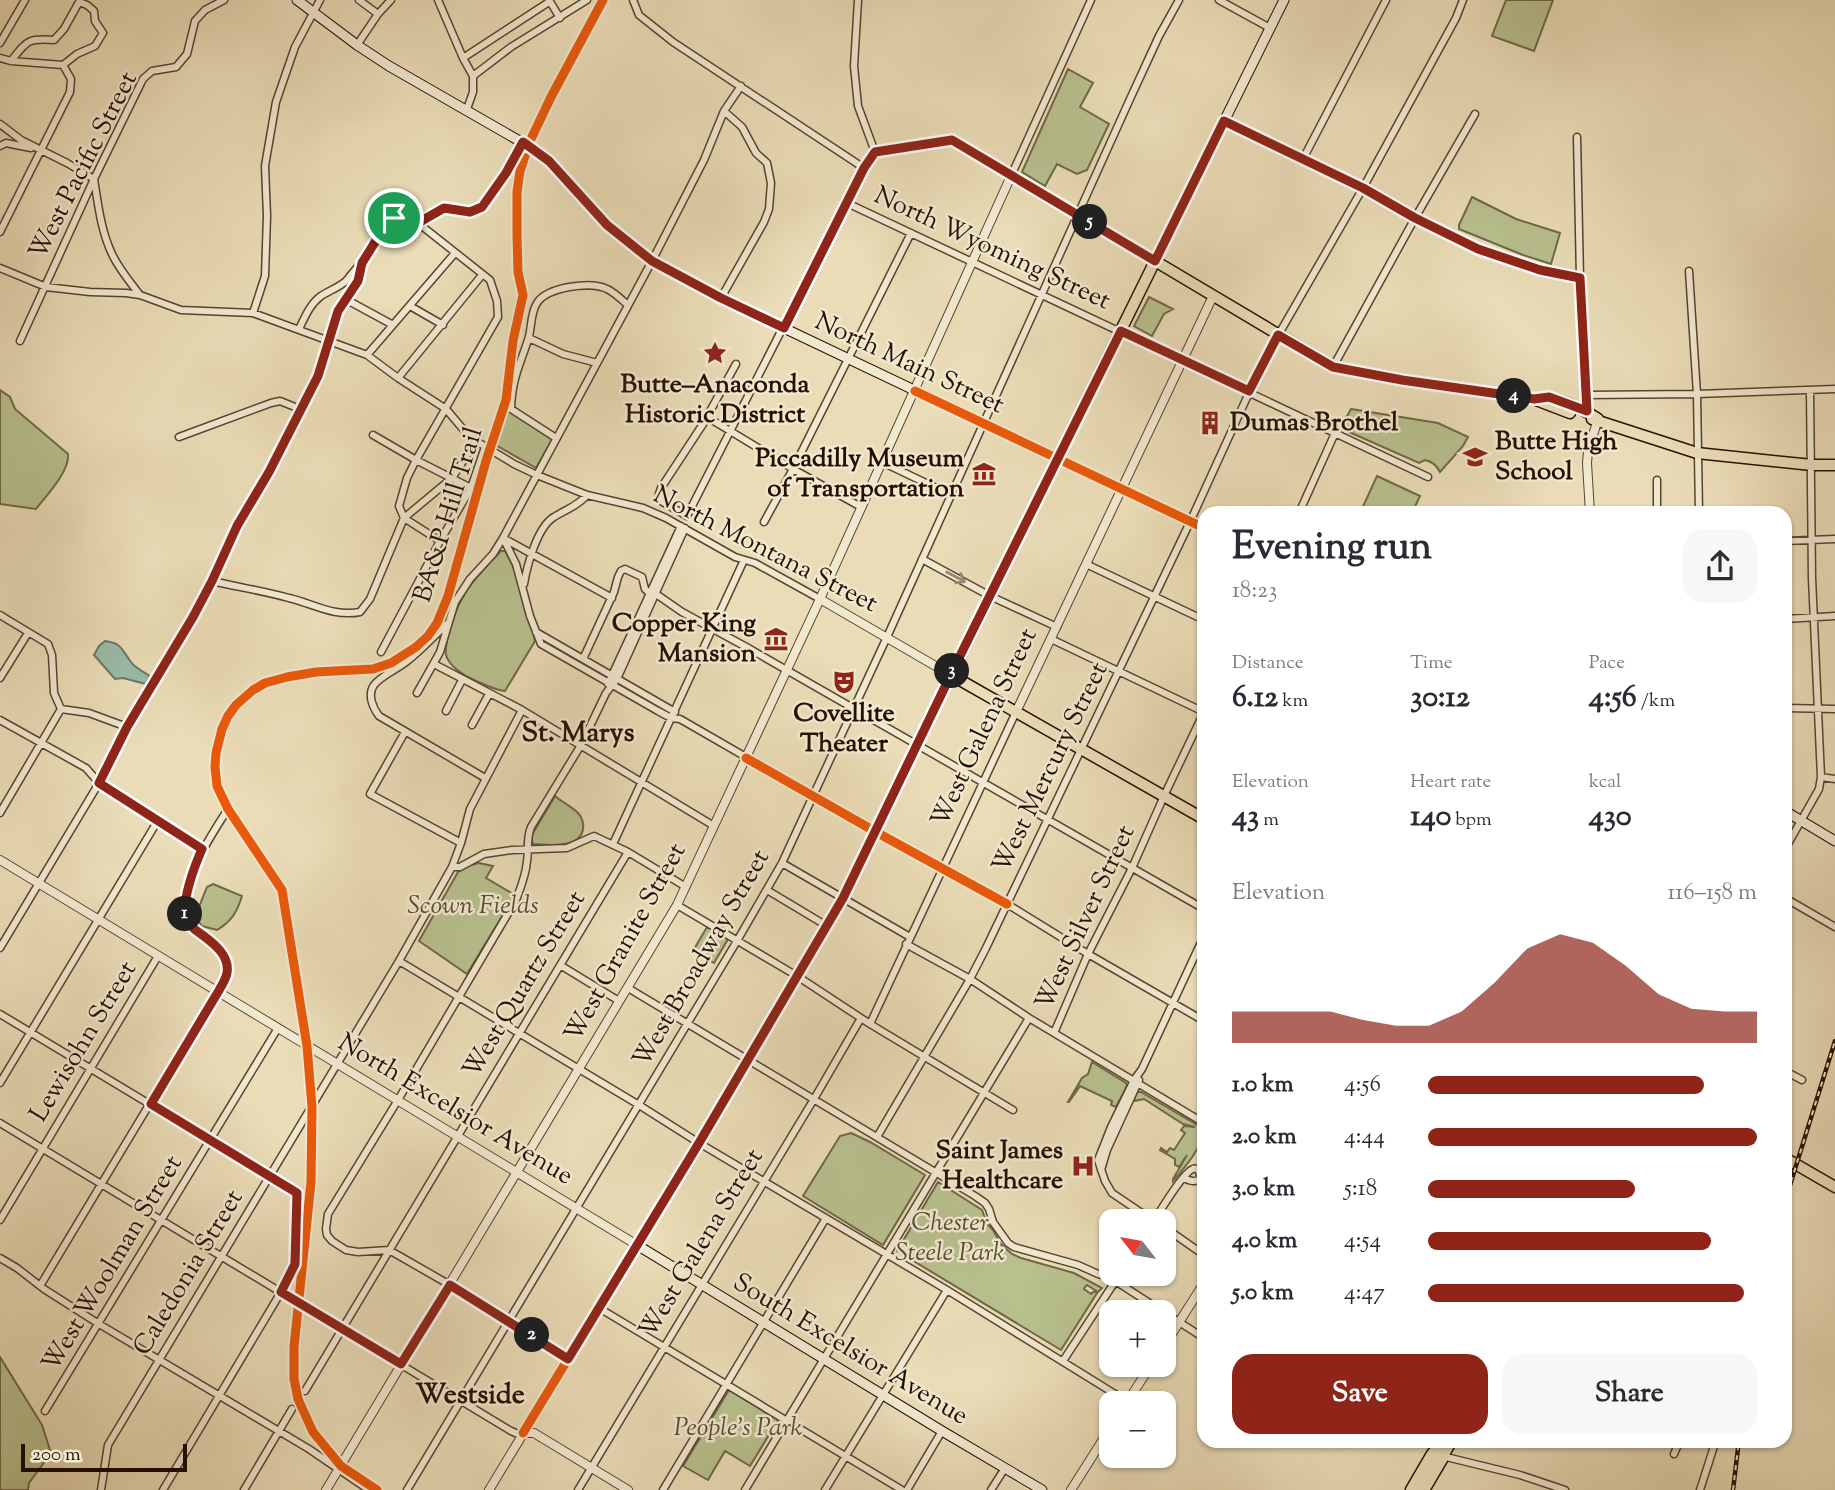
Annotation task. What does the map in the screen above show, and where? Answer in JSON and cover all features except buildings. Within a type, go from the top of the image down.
[{"type":"highway","points":[[1412,1490],[1438,1455]]},
{"type":"highway","points":[[1423,1490],[1438,1455]]},
{"type":"main road","name":"North Main Street","points":[[297,0],[356,45],[523,142],[549,161],[607,225],[652,261],[721,298],[1197,525]]},
{"type":"main road","points":[[1197,815],[951,675],[1284,0]]},
{"type":"main road","points":[[1155,261],[1333,367],[1534,399],[1697,453],[1835,465]]},
{"type":"main road","points":[[1534,399],[1549,397],[1591,416]]},
{"type":"main road","points":[[1792,815],[1835,841]]},
{"type":"main road","points":[[1792,1162],[1835,1187]]},
{"type":"main road","name":"South Excelsior Avenue","points":[[636,1245],[1042,1490]]},
{"type":"main road","points":[[1438,1455],[1439,1448]]},
{"type":"main road","points":[[1438,1455],[1445,1448]]},
{"type":"street","points":[[0,43],[25,0]]},
{"type":"street","name":"West Pacific Street","points":[[20,341],[143,79],[152,71],[176,67],[187,54],[195,20],[205,10],[224,0]]},
{"type":"street","points":[[253,313],[265,276],[265,166],[276,102],[295,47],[320,0]]},
{"type":"street","points":[[359,0],[378,14]]},
{"type":"street","points":[[356,45],[391,0]]},
{"type":"street","points":[[438,0],[473,76],[473,92],[467,109]]},
{"type":"street","points":[[473,76],[512,47],[587,0]]},
{"type":"street","name":"North Wyoming Street","points":[[633,0],[639,15],[664,35],[864,168]]},
{"type":"street","points":[[858,0],[855,66],[859,106],[875,152]]},
{"type":"street","points":[[1011,176],[1091,0]]},
{"type":"street","name":"West Broadway Street","points":[[407,1490],[782,863],[1159,36],[1179,0]]},
{"type":"street","points":[[1219,0],[1270,27]]},
{"type":"street","points":[[1303,159],[1386,0]]},
{"type":"street","name":"West Mercury Street","points":[[1197,506],[1249,391],[1278,335],[1363,188],[1456,18],[1462,0]]},
{"type":"street","points":[[463,58],[549,1],[560,18]]},
{"type":"street","points":[[0,58],[11,61],[63,65],[77,54],[95,47],[103,33],[96,22],[94,11],[79,2],[64,29],[54,40],[38,39],[27,42],[11,61]]},
{"type":"street","points":[[0,232],[70,92],[71,79],[63,65]]},
{"type":"street","points":[[417,693],[440,652],[455,602],[503,538],[652,261],[704,160],[724,111],[741,86]]},
{"type":"street","points":[[721,298],[764,222],[769,209],[771,183],[767,163],[756,153],[742,127],[724,111]]},
{"type":"street","points":[[1333,367],[1475,114]]},
{"type":"street","points":[[1224,121],[1363,188],[1415,218],[1478,249],[1540,270],[1580,278]]},
{"type":"street","points":[[0,124],[21,140],[94,179],[99,215],[111,253],[122,273],[140,295]]},
{"type":"street","points":[[1577,137],[1580,278],[1586,395],[1591,416],[1587,463],[1590,506]]},
{"type":"street","points":[[736,364],[707,417],[661,488],[659,498],[664,504],[687,516],[864,168],[875,152],[952,140],[1155,261]]},
{"type":"street","points":[[418,223],[444,208],[470,212],[482,207],[506,173],[523,142]]},
{"type":"street","points":[[0,146],[6,143],[40,149]]},
{"type":"street","name":"West Granite Street","points":[[326,1490],[677,905],[820,599],[1011,176]]},
{"type":"street","name":"North Wyoming Street","points":[[847,203],[1428,477]]},
{"type":"street","points":[[299,329],[309,309],[320,296],[347,279],[362,263],[385,226],[394,218],[418,223],[490,280],[498,317],[416,460],[407,478],[399,506],[404,519],[440,541]]},
{"type":"street","points":[[764,522],[911,233]]},
{"type":"street","points":[[367,355],[455,253]]},
{"type":"street","points":[[0,948],[99,783],[127,727],[193,617],[237,526],[269,472],[318,376],[338,311],[358,281],[362,263]]},
{"type":"street","name":"North Montana Street","points":[[0,268],[46,286],[140,295],[181,310],[253,313],[367,355],[446,409],[468,435],[495,453],[537,475],[587,495],[643,508],[683,527],[735,557],[755,563],[951,675]]},
{"type":"street","points":[[1689,271],[1697,394],[1699,506]]},
{"type":"street","points":[[398,378],[482,275]]},
{"type":"street","points":[[556,438],[511,409],[512,388],[529,338],[531,317],[537,301],[559,288],[578,287],[583,284],[606,288],[628,305]]},
{"type":"street","name":"West Galena Street","points":[[870,1024],[1213,296]]},
{"type":"street","points":[[347,300],[393,325]]},
{"type":"street","points":[[410,306],[443,325]]},
{"type":"street","points":[[529,338],[563,355],[597,363]]},
{"type":"street","points":[[1586,395],[1835,389]]},
{"type":"street","points":[[1792,837],[1819,789],[1821,777],[1812,540],[1810,390]]},
{"type":"street","points":[[179,437],[279,401],[300,409]]},
{"type":"street","points":[[707,417],[861,507]]},
{"type":"street","points":[[1302,506],[1335,433]]},
{"type":"street","points":[[373,435],[471,488]]},
{"type":"street","points":[[212,581],[290,598],[341,613],[360,612],[370,599],[404,519],[452,478],[476,440]]},
{"type":"street","points":[[381,652],[471,488],[486,447]]},
{"type":"street","points":[[882,462],[951,495]]},
{"type":"street","points":[[1657,480],[1657,506]]},
{"type":"street","points":[[524,590],[538,539],[549,520],[572,508],[587,495]]},
{"type":"street","name":"West Mercury Street","points":[[877,1137],[970,979],[1197,506]]},
{"type":"street","points":[[568,1359],[389,1250],[346,1250],[327,1235],[328,1214],[519,893],[526,868],[530,827],[581,745],[683,527]]},
{"type":"street","points":[[503,538],[612,598]]},
{"type":"street","points":[[503,538],[516,564],[530,616],[543,646],[612,681],[1007,904],[1197,1017]]},
{"type":"street","points":[[1792,541],[1835,539]]},
{"type":"street","points":[[922,559],[990,596],[1057,627]]},
{"type":"street","points":[[613,844],[744,560]]},
{"type":"street","points":[[1086,564],[1197,617]]},
{"type":"street","points":[[583,660],[612,598],[618,577],[623,569],[627,569],[642,577],[645,589],[652,594],[1197,905]]},
{"type":"street","points":[[0,615],[48,644],[54,693],[61,709]]},
{"type":"street","points":[[1792,619],[1835,616]]},
{"type":"street","points":[[448,623],[408,662],[388,673],[373,686],[373,708],[379,716],[485,778]]},
{"type":"street","points":[[536,632],[612,681]]},
{"type":"street","points":[[0,678],[28,633]]},
{"type":"street","points":[[1051,639],[1197,709]]},
{"type":"street","points":[[434,664],[522,710],[714,826]]},
{"type":"street","points":[[489,1490],[699,1143],[843,898],[951,675]]},
{"type":"street","points":[[446,711],[462,680]]},
{"type":"street","points":[[472,725],[489,694]]},
{"type":"street","points":[[1792,708],[1835,709]]},
{"type":"street","points":[[61,709],[89,713],[127,727]]},
{"type":"street","points":[[0,813],[61,709]]},
{"type":"street","name":"Caledonia Street","points":[[101,1490],[108,1446],[453,867],[470,809],[522,710]]},
{"type":"street","points":[[0,720],[86,768],[99,783],[202,849]]},
{"type":"street","name":"West Silver Street","points":[[745,1490],[1030,1018],[1054,1033],[1088,954],[1132,868],[1197,727]]},
{"type":"street","points":[[405,732],[370,794],[461,844]]},
{"type":"street","points":[[1821,777],[1835,779]]},
{"type":"street","points":[[40,1286],[227,973],[224,957],[215,944],[193,928],[186,919],[185,909],[202,849],[228,809]]},
{"type":"street","points":[[0,1083],[158,822]]},
{"type":"street","points":[[453,867],[460,867],[484,854],[567,848],[594,836],[628,852],[685,887]]},
{"type":"street","name":"West Quartz Street","points":[[305,1391],[628,852]]},
{"type":"street","name":"North Excelsior Avenue","points":[[0,860],[636,1245]]},
{"type":"street","points":[[782,863],[843,898],[1030,1018]]},
{"type":"street","points":[[767,890],[827,926]]},
{"type":"street","points":[[1792,902],[1835,928]]},
{"type":"street","points":[[677,905],[1013,1110]]},
{"type":"street","points":[[1136,1209],[1112,1193],[1101,1171],[1107,1150],[1136,1082],[1197,951]]},
{"type":"street","name":"Lewisohn Street","points":[[0,1220],[158,956]]},
{"type":"street","points":[[399,961],[947,1290],[1109,1391]]},
{"type":"street","points":[[560,965],[620,1001]]},
{"type":"street","points":[[628,988],[985,1203],[993,1222],[1005,1240],[1014,1247],[1077,1265],[1099,1274]]},
{"type":"street","points":[[0,1014],[297,1193],[295,1264],[163,1490]]},
{"type":"street","name":"West Galena Street","points":[[578,1490],[861,1018]]},
{"type":"street","name":"West Woolman Street","points":[[45,1411],[278,1028]]},
{"type":"street","points":[[1054,1033],[1197,1119]]},
{"type":"street","points":[[1792,1075],[1802,1080]]},
{"type":"street","points":[[0,1123],[514,1432],[534,1433],[628,1490]]},
{"type":"street","points":[[1162,1209],[1184,1178]]},
{"type":"street","points":[[663,1490],[826,1218]]},
{"type":"street","points":[[1176,1235],[1197,1250]]},
{"type":"street","points":[[0,1258],[99,1324],[309,1449],[369,1490]]},
{"type":"street","points":[[1063,1361],[1112,1286]]},
{"type":"street","points":[[1123,1286],[1197,1334]]},
{"type":"street","points":[[825,1490],[947,1290]]},
{"type":"street","points":[[1176,1327],[1197,1294]]},
{"type":"street","points":[[599,1308],[845,1457],[905,1490],[942,1431]]},
{"type":"street","points":[[244,1490],[292,1409]]},
{"type":"street","points":[[1071,1490],[1099,1446]]},
{"type":"street","points":[[1675,1454],[1677,1448]]},
{"type":"street","points":[[1700,1490],[1713,1448]]},
{"type":"street","points":[[1438,1455],[1520,1475],[1565,1490]]},
{"type":"street","points":[[991,1490],[1004,1468]]},
{"type":"green space","points":[[1506,0],[1553,0],[1534,51],[1492,36]]},
{"type":"green space","points":[[1068,69],[1093,83],[1080,107],[1109,124],[1087,170],[1077,174],[1057,164],[1045,186],[1022,172]]},
{"type":"green space","points":[[1472,197],[1516,219],[1560,233],[1551,264],[1459,229]]},
{"type":"green space","points":[[1149,297],[1173,309],[1164,314],[1152,336],[1134,326]]},
{"type":"green space","points":[[0,390],[10,397],[15,409],[68,454],[68,461],[61,475],[36,509],[0,504]]},
{"type":"green space","points":[[508,409],[553,438],[536,468],[494,444]]},
{"type":"green space","points":[[1351,409],[1438,423],[1468,437],[1440,472],[1430,462],[1425,460],[1419,463],[1340,428]]},
{"type":"green space","points":[[1377,476],[1420,496],[1415,506],[1363,506]]},
{"type":"green space","points":[[501,551],[505,551],[520,583],[535,641],[505,691],[489,687],[462,673],[450,663],[446,652],[457,608],[475,579]]},
{"type":"green space","points":[[555,796],[581,816],[581,835],[570,843],[533,844],[531,837]]},
{"type":"green space","name":"Scown Fields","points":[[479,863],[493,866],[486,878],[515,895],[467,974],[419,941],[458,872]]},
{"type":"green space","points":[[213,884],[242,896],[233,916],[217,930],[202,926],[195,917],[207,887]]},
{"type":"green space","points":[[707,927],[728,939],[714,963],[693,951]]},
{"type":"green space","points":[[1092,1062],[1126,1083],[1116,1107],[1111,1105],[1112,1101],[1080,1086],[1068,1102],[1082,1078],[1088,1074]]},
{"type":"green space","points":[[1137,1092],[1141,1092],[1197,1125],[1197,1148],[1173,1181],[1187,1155],[1179,1167],[1175,1165],[1175,1159],[1160,1150],[1174,1150],[1185,1133],[1181,1130],[1184,1126],[1195,1127],[1183,1124],[1144,1099],[1134,1101]]},
{"type":"green space","points":[[851,1133],[925,1175],[883,1245],[803,1196],[840,1136]]},
{"type":"green space","name":"Chester Steele Park","points":[[938,1182],[982,1210],[987,1224],[1012,1254],[1074,1273],[1102,1288],[1098,1292],[1087,1285],[1085,1287],[1091,1294],[1094,1291],[1097,1293],[1061,1350],[897,1251]]},
{"type":"green space","points":[[0,1357],[42,1425],[51,1453],[29,1483],[28,1490],[0,1490]]},
{"type":"green space","name":"People's Park","points":[[729,1390],[778,1420],[750,1466],[725,1451],[708,1480],[683,1466]]},
{"type":"shaded area","points":[[105,641],[118,645],[137,668],[150,676],[146,684],[123,678],[115,679],[94,655]]},
{"type":"railway","points":[[1792,1179],[1835,1041]]},
{"type":"railway","points":[[1733,1490],[1738,1448]]},
{"type":"cycle path","name":"BA&P Hill Trail","points":[[377,1490],[341,1466],[313,1432],[298,1399],[294,1379],[294,1347],[311,1182],[312,1107],[307,1046],[282,890],[228,809],[217,786],[216,753],[228,716],[253,690],[265,683],[287,677],[316,672],[373,669],[391,663],[416,647],[437,623],[448,596],[506,400],[513,341],[523,295],[518,272],[517,235],[520,171],[530,141],[551,97],[603,0]]},
{"type":"cycle path","points":[[915,391],[1197,525]]},
{"type":"cycle path","points":[[523,1433],[839,906],[917,745]]},
{"type":"cycle path","points":[[746,758],[1007,904]]},
{"type":"place","name":"Butte–Anaconda Historic District","points":[[715,353]]},
{"type":"place","name":"Dumas Brothel","points":[[1210,423]]},
{"type":"place","name":"Butte High School","points":[[1475,457]]},
{"type":"place","name":"Piccadilly Museum of Transportation","points":[[984,474]]},
{"type":"place","name":"Copper King Mansion","points":[[776,639]]},
{"type":"place","name":"Covellite Theater","points":[[844,682]]},
{"type":"place","name":"Saint James Healthcare","points":[[1083,1166]]},
{"type":"district","name":"St. Marys","points":[[578,734]]},
{"type":"district","name":"Westside","points":[[470,1396]]},
{"type":"route","points":[[1224,121],[1363,188],[1415,218],[1478,249],[1540,270],[1580,278],[1587,411],[1549,397],[1534,399],[1333,367],[1278,335],[1249,391],[1121,331],[843,898],[568,1359],[450,1285],[401,1364],[281,1292],[295,1264],[297,1193],[151,1104],[222,985],[227,973],[227,963],[218,948],[186,919],[186,903],[192,876],[202,849],[99,783],[127,727],[193,617],[237,526],[269,472],[318,376],[338,311],[358,281],[362,263],[385,226],[394,218],[418,223],[444,208],[470,212],[482,207],[506,173],[523,142],[549,161],[593,211],[636,250],[721,298],[784,328],[864,168],[875,152],[952,140],[1155,261],[1224,121]]}]
